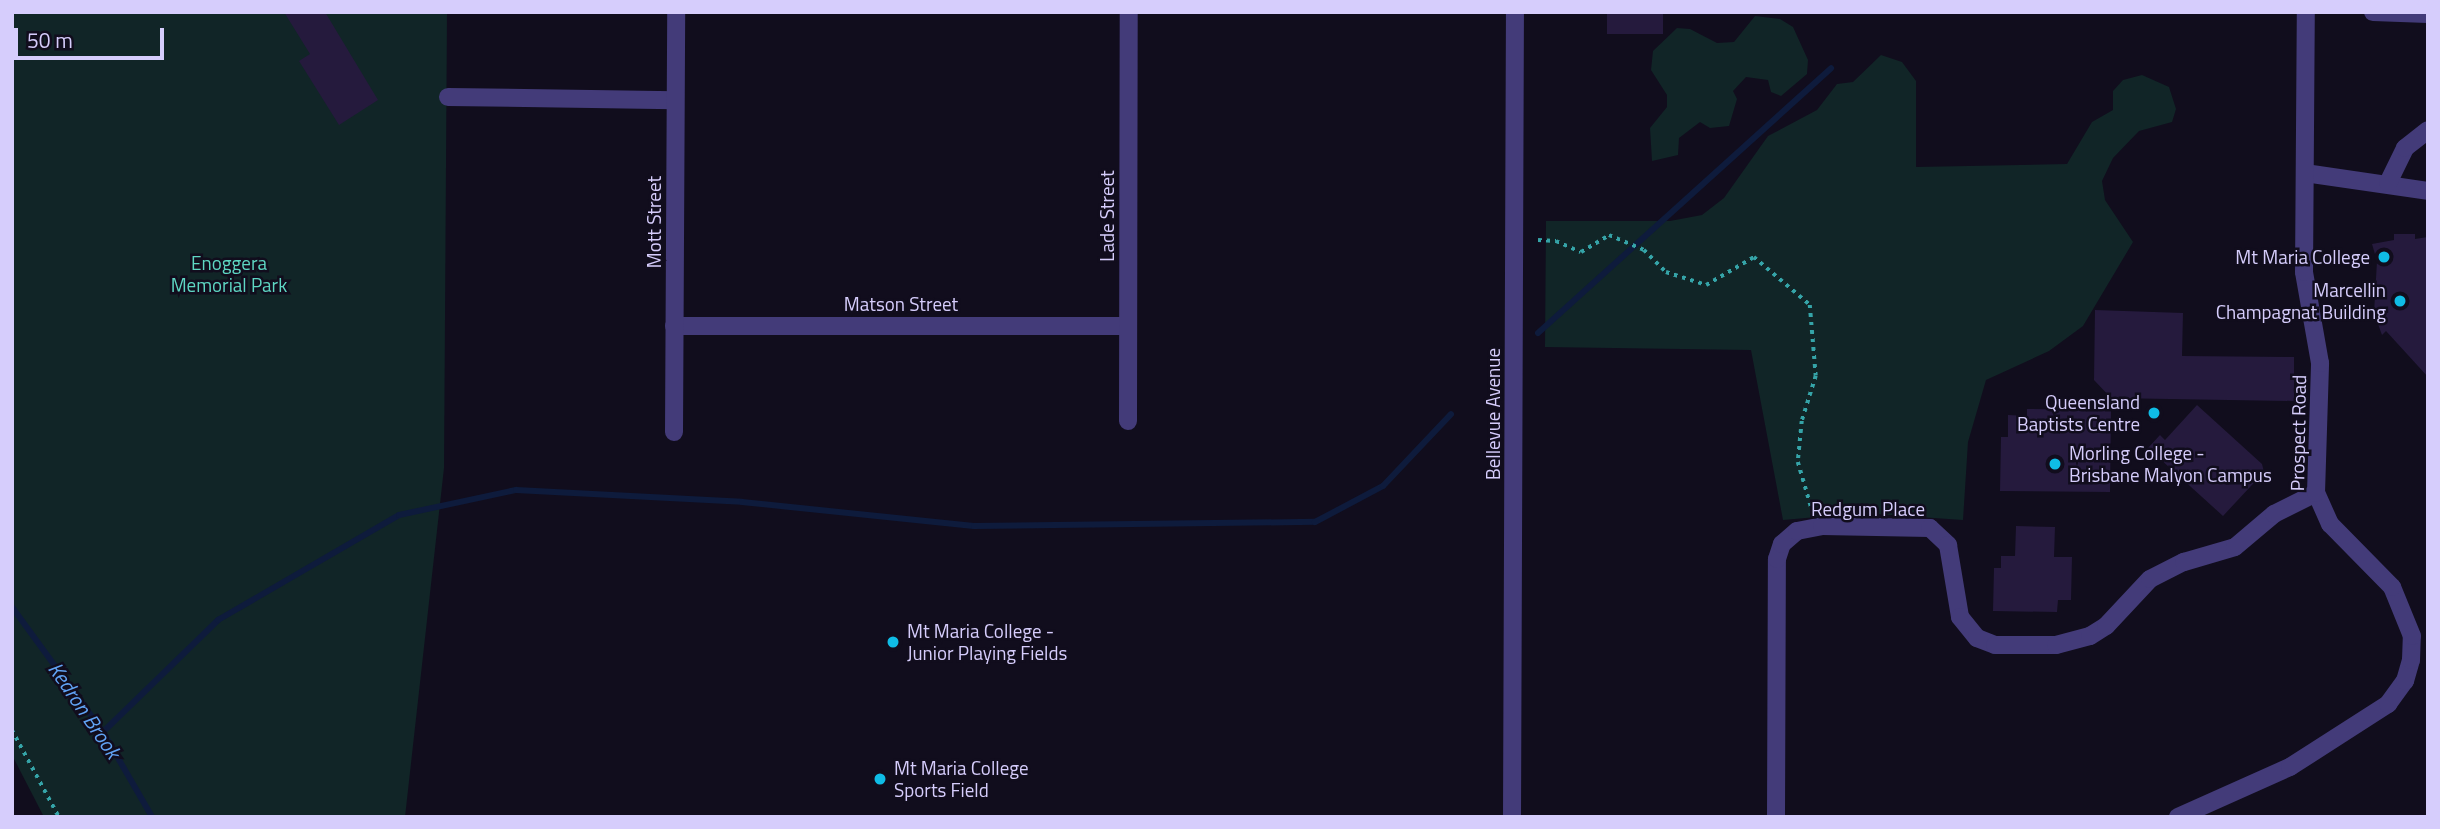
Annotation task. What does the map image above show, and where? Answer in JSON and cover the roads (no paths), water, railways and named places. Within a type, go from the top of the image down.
[{"type":"street","name":"Mott Street","points":[[674,432],[676,12]]},
{"type":"street","name":"Lade Street","points":[[1128,421],[1129,12]]},
{"type":"street","name":"Bellevue Avenue","points":[[1512,817],[1515,12]]},
{"type":"street","name":"Prospect Road","points":[[2178,817],[2290,767],[2388,704],[2405,681],[2412,636],[2405,612],[2392,587],[2330,524],[2316,493],[2320,363],[2304,272],[2306,12]]},
{"type":"street","points":[[2373,12],[2428,15]]},
{"type":"street","points":[[448,97],[675,100]]},
{"type":"street","points":[[2389,183],[2405,148],[2428,130]]},
{"type":"street","points":[[2305,173],[2389,183],[2428,191]]},
{"type":"street","name":"Matson Street","points":[[674,326],[1128,326]]},
{"type":"street","name":"Redgum Place","points":[[1776,817],[1777,559],[1782,544],[1797,531],[1822,526],[1930,528],[1948,545],[1961,617],[1976,638],[1995,645],[2056,645],[2090,636],[2106,626],[2150,579],[2184,562],[2235,547],[2274,514],[2316,493]]},
{"type":"waterway","points":[[1538,333],[1831,68]]},
{"type":"waterway","points":[[103,732],[218,620],[399,515],[516,490],[742,502],[974,526],[1315,522],[1383,486],[1451,414]]},
{"type":"waterway","name":"Kedron Brook","points":[[12,607],[103,732],[152,817]]},
{"type":"place","name":"Mt Maria College","points":[[2384,257]]},
{"type":"place","name":"Marcellin Champagnat Building","points":[[2400,301]]},
{"type":"place","name":"Queensland Baptists Centre","points":[[2154,413]]},
{"type":"place","name":"Morling College - Brisbane Malyon Campus","points":[[2055,464]]},
{"type":"place","name":"Mt Maria College - Junior Playing Fields","points":[[893,642]]},
{"type":"place","name":"Mt Maria College Sports Field","points":[[880,779]]},
{"type":"park label","name":"Enoggera Memorial Park","points":[[229,274]]}]
